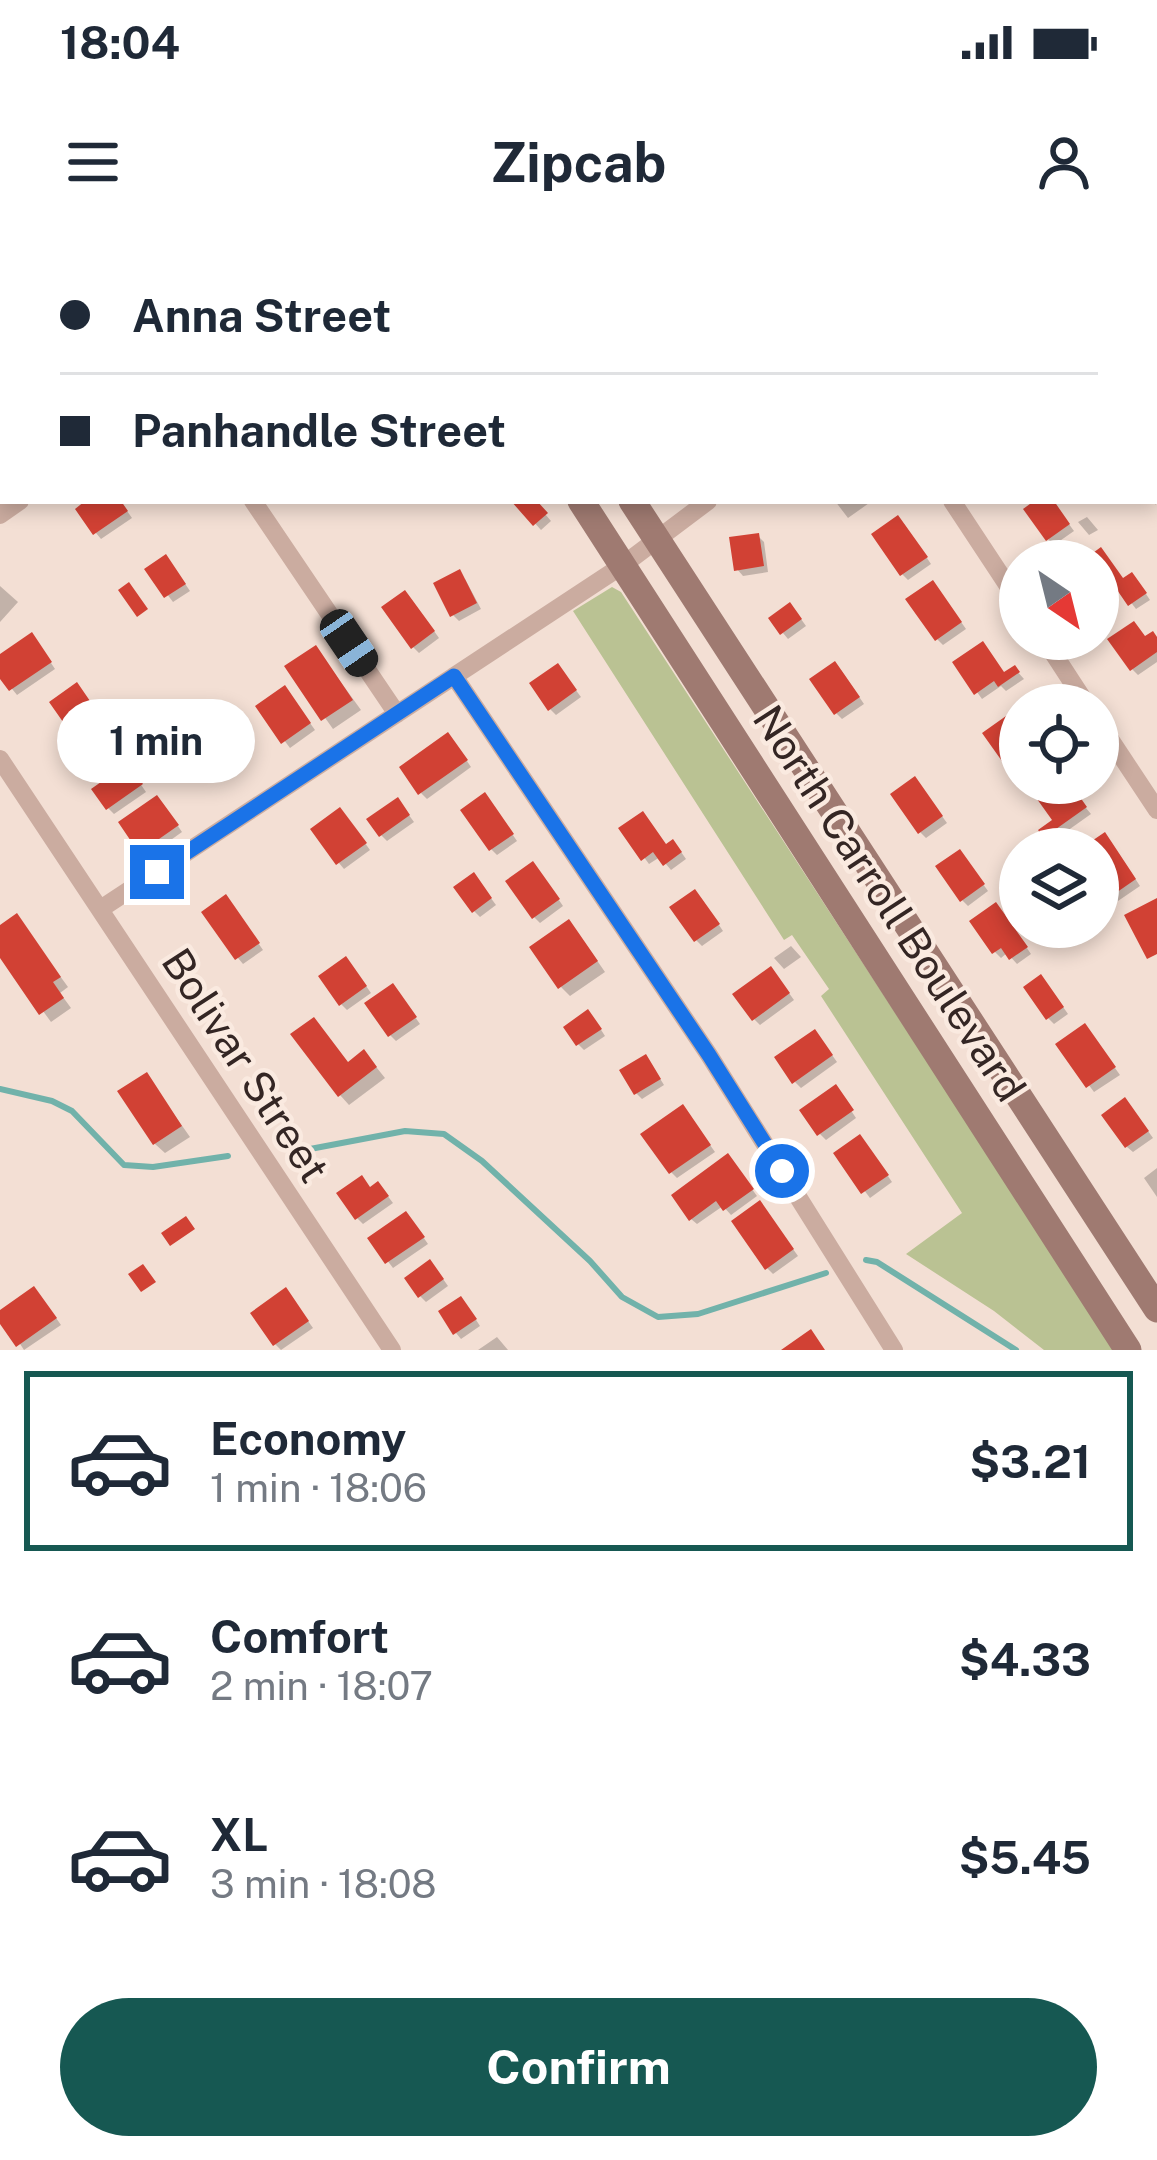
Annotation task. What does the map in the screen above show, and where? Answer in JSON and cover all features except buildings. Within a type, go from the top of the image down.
[{"type":"main road","name":"North Carroll Boulevard","points":[[583,504],[1128,1350]]},
{"type":"main road","name":"North Carroll Boulevard","points":[[634,504],[1157,1309]]},
{"type":"street","points":[[255,504],[397,714]]},
{"type":"street","points":[[102,908],[623,565],[704,504]]},
{"type":"street","points":[[954,504],[999,572]]},
{"type":"street","points":[[454,676],[709,1055],[894,1350]]},
{"type":"street","points":[[1119,753],[1157,810]]},
{"type":"street","name":"Bolivar Street","points":[[0,759],[392,1350]]},
{"type":"green space","points":[[612,587],[621,592],[1115,1350],[1044,1350],[906,1254],[962,1213],[821,996],[829,989],[792,935],[784,940],[573,611]]},
{"type":"waterway","points":[[0,1089],[52,1101],[72,1111],[124,1165],[153,1167],[228,1156]]},
{"type":"waterway","points":[[289,1153],[405,1131],[444,1134],[482,1161],[622,1297],[658,1317],[698,1314],[826,1273]]},
{"type":"waterway","points":[[866,1260],[877,1262],[1016,1350]]},
{"type":"route","points":[[157,872],[454,676],[782,1171]]}]
